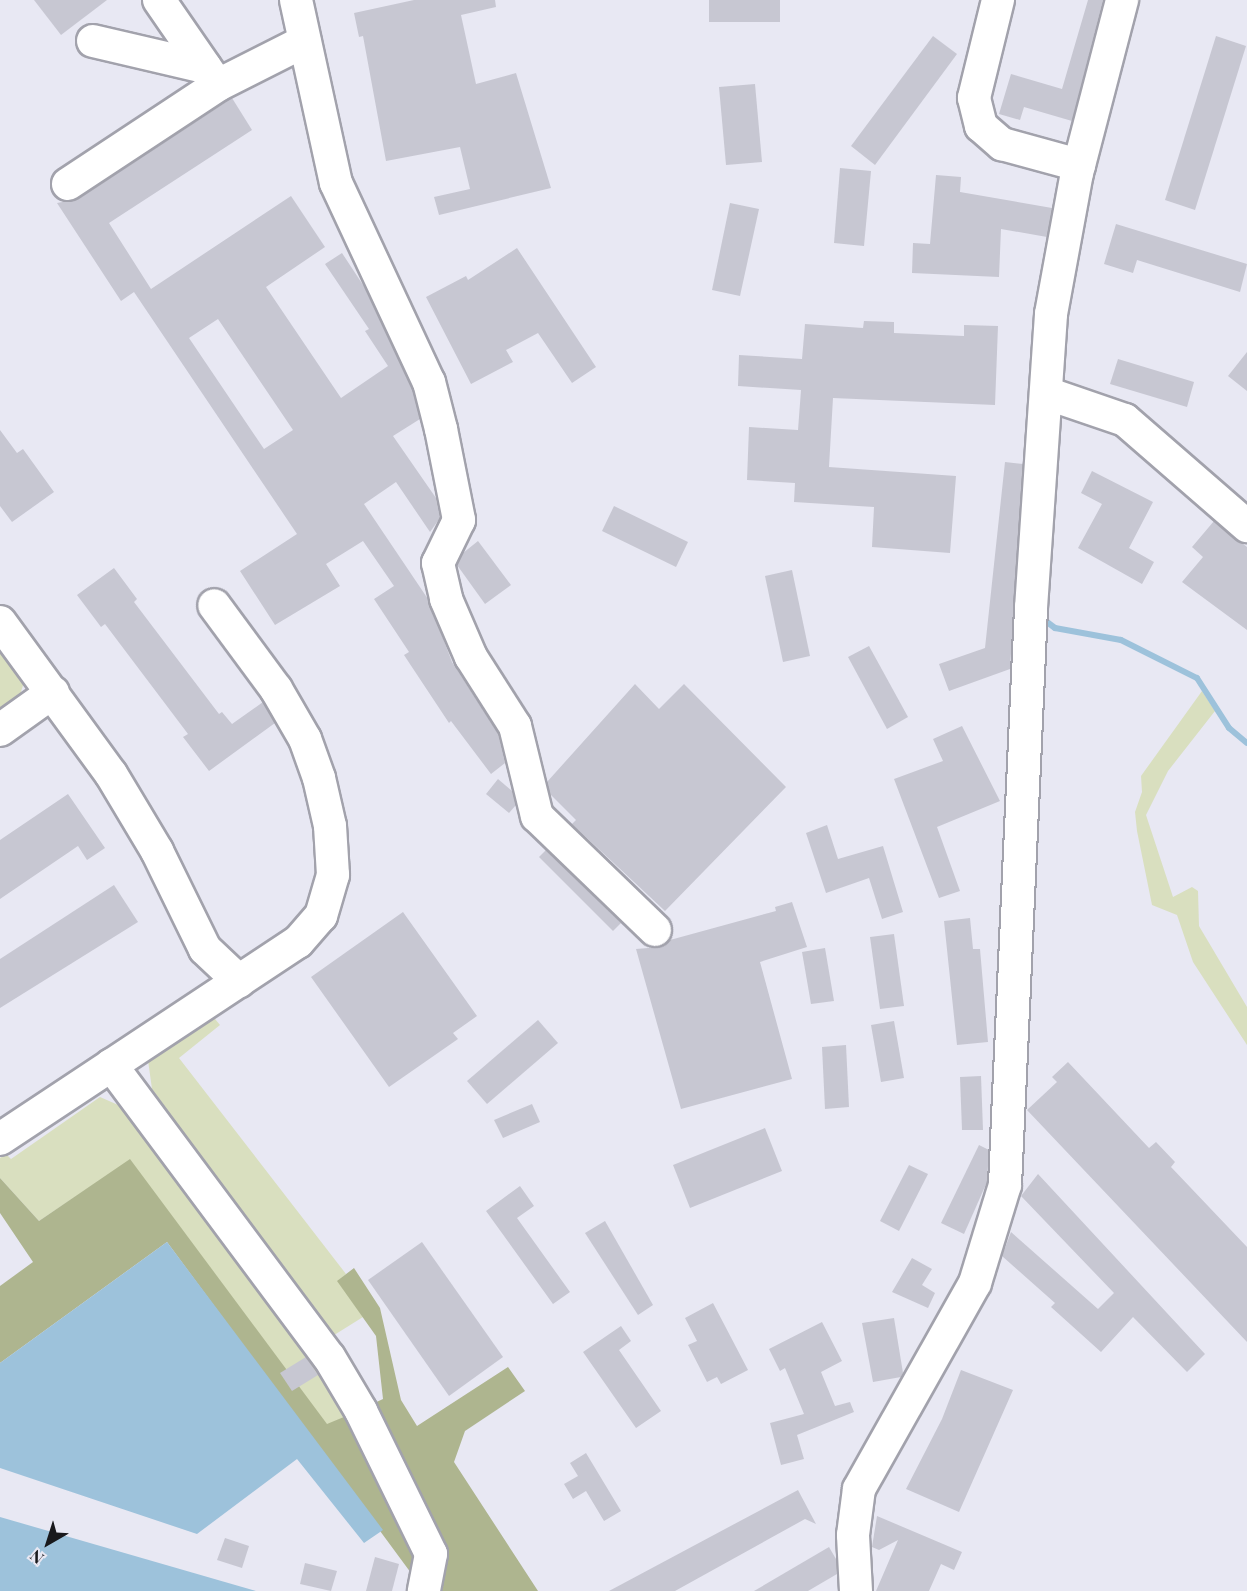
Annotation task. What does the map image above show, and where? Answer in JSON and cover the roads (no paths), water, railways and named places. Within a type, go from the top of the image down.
[{"type":"street","points":[[159,0],[212,76]]},
{"type":"street","points":[[296,0],[336,183],[429,382],[441,429],[459,520],[438,563],[446,599],[471,657],[515,726],[537,816],[655,930]]},
{"type":"street","points":[[998,0],[974,98],[981,126],[1002,144],[1079,165]]},
{"type":"street","points":[[856,1591],[853,1535],[858,1489],[975,1283],[1005,1185],[1031,608],[1051,314],[1079,165],[1122,0]]},
{"type":"street","points":[[93,41],[212,76]]},
{"type":"street","points":[[68,184],[212,76],[305,41]]},
{"type":"street","points":[[1046,393],[1125,420],[1247,526]]},
{"type":"street","points":[[0,1139],[298,942],[321,916],[333,875],[330,826],[305,740],[276,689],[214,605]]},
{"type":"street","points":[[0,622],[111,774],[157,851],[205,950],[239,981]]},
{"type":"street","points":[[0,730],[53,693]]},
{"type":"street","points":[[111,1065],[328,1357],[356,1402],[431,1554],[424,1591]]},
{"type":"water","points":[[167,1242],[383,1530],[364,1543],[297,1459],[197,1534],[0,1468],[0,1363]]},
{"type":"water","points":[[0,1517],[256,1591],[0,1591]]},
{"type":"waterway","points":[[1047,622],[1055,628],[1121,640],[1197,678],[1229,728],[1247,743]]}]
